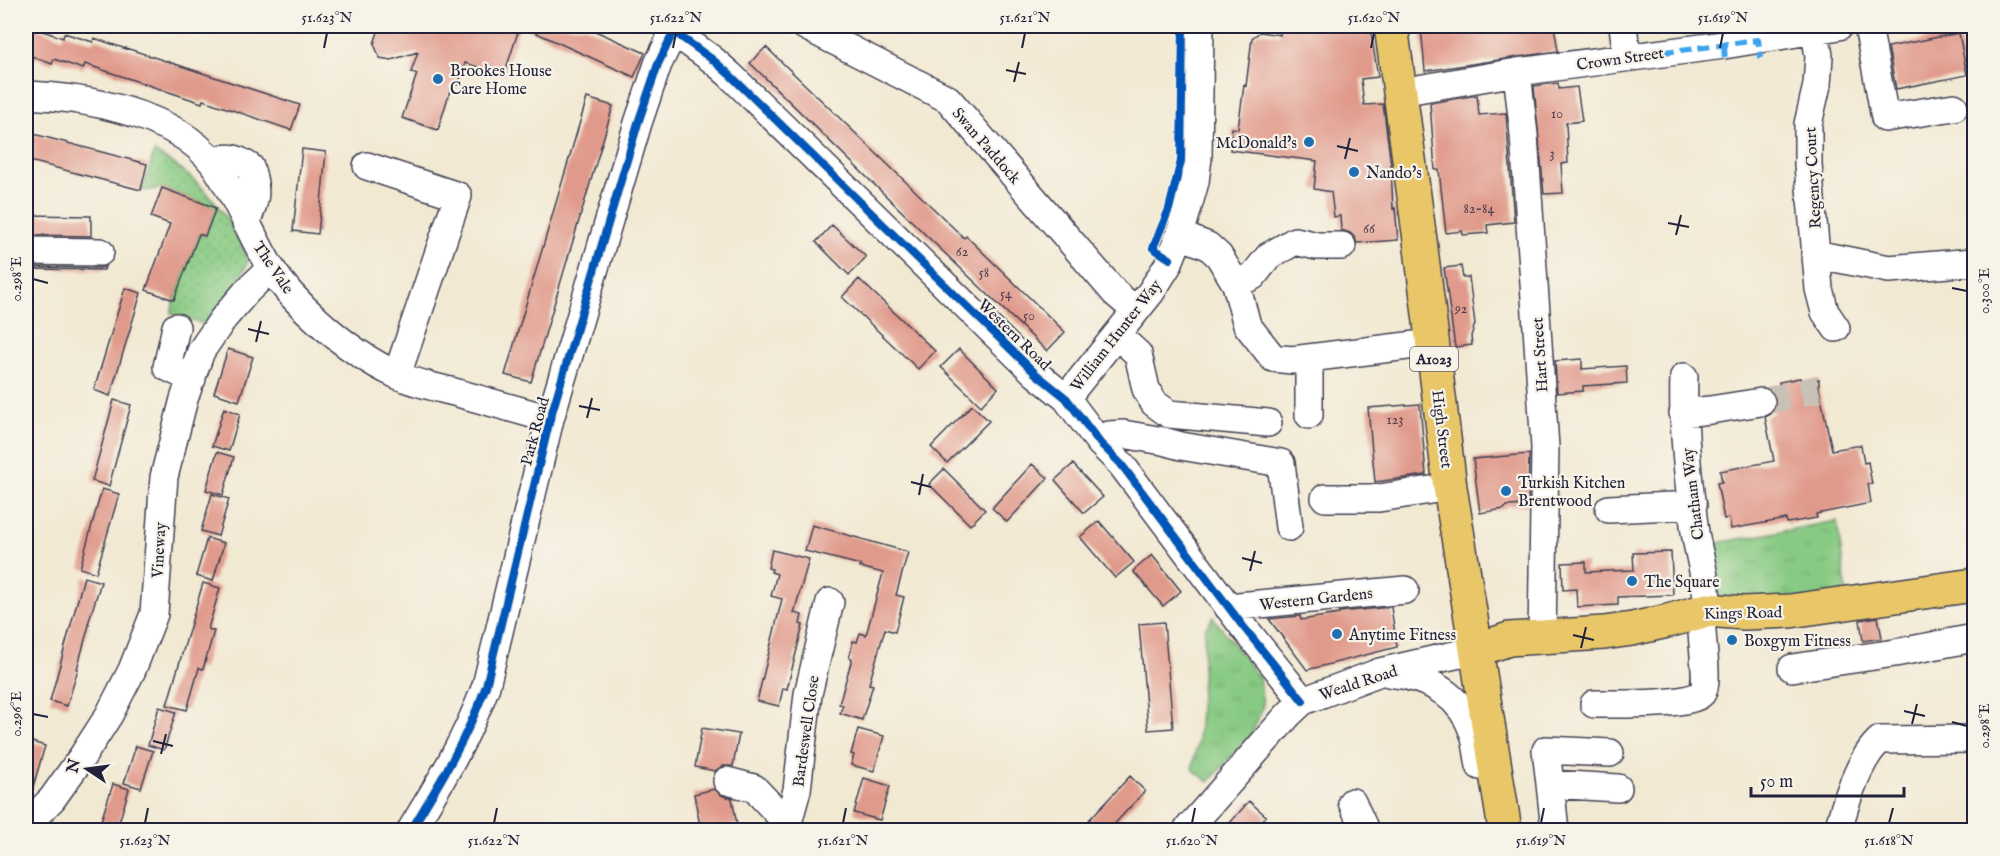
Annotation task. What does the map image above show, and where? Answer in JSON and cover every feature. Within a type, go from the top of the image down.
[{"type":"main road","name":"High Street","points":[[1391,26],[1450,487],[1505,828]]},
{"type":"main road","name":"Kings Road","points":[[1477,650],[1509,639],[1632,629],[1707,610],[1744,613],[1790,611],[1974,585]]},
{"type":"street","name":"Swan Paddock","points":[[805,26],[948,99],[1114,293],[1135,310]]},
{"type":"street","name":"William Hunter Way","points":[[1066,398],[1151,292],[1168,265],[1180,235],[1195,182],[1198,158],[1200,26]]},
{"type":"street","points":[[1623,26],[1627,57]]},
{"type":"street","points":[[1868,26],[1885,118],[1954,107]]},
{"type":"street","name":"Crown Street","points":[[1400,92],[1517,72],[1627,57],[1757,33],[1822,27]]},
{"type":"street","name":"Regency Court","points":[[1822,27],[1817,85],[1808,124],[1808,144],[1815,254],[1820,289],[1825,312],[1836,328]]},
{"type":"street","name":"Western Road","points":[[670,28],[730,75],[1036,374],[1066,398],[1100,443],[1121,464],[1228,607],[1303,701]]},
{"type":"street","name":"Park Road","points":[[411,831],[454,759],[473,721],[486,686],[550,419],[638,123],[670,28]]},
{"type":"street","name":"Hart Street","points":[[1517,72],[1545,447],[1542,638]]},
{"type":"street","name":"The Vale","points":[[26,95],[82,99],[129,112],[165,127],[191,142],[213,162],[271,268],[317,321],[341,340],[397,375],[550,419]]},
{"type":"street","points":[[367,166],[458,196],[397,375]]},
{"type":"street","points":[[1180,235],[1208,246],[1219,256],[1236,284],[1247,325],[1274,358],[1300,359],[1432,343]]},
{"type":"street","points":[[1236,284],[1253,276],[1269,255],[1294,241],[1317,246],[1342,246]]},
{"type":"street","points":[[26,250],[100,252]]},
{"type":"street","points":[[1815,254],[1889,269],[1974,262]]},
{"type":"street","name":"Vineway","points":[[26,825],[52,800],[109,715],[132,670],[154,614],[164,477],[184,399],[201,351],[222,319],[246,291],[271,268]]},
{"type":"street","points":[[176,327],[166,367],[192,379]]},
{"type":"street","points":[[1117,335],[1138,354],[1146,389],[1154,403],[1168,414],[1268,423]]},
{"type":"street","points":[[1300,359],[1309,416]]},
{"type":"street","name":"Chatham Way","points":[[1594,704],[1634,705],[1679,701],[1695,698],[1701,694],[1704,687],[1702,629],[1707,610],[1706,589],[1693,505],[1683,413],[1684,377]]},
{"type":"street","points":[[1683,413],[1761,402]]},
{"type":"street","points":[[1100,443],[1110,435],[1123,434],[1281,463],[1289,526]]},
{"type":"street","points":[[1325,498],[1379,498],[1450,487]]},
{"type":"street","points":[[1609,508],[1693,505]]},
{"type":"street","name":"Western Gardens","points":[[1228,607],[1405,590]]},
{"type":"street","name":"Bardeswell Close","points":[[787,827],[797,790],[808,694],[830,602]]},
{"type":"street","points":[[1792,668],[1895,653],[1974,638]]},
{"type":"street","name":"Weald Road","points":[[1187,831],[1303,701],[1380,672],[1477,650]]},
{"type":"street","points":[[1380,672],[1431,683],[1442,689],[1460,706],[1474,735],[1486,804],[1505,828]]},
{"type":"street","points":[[1838,831],[1862,763],[1872,747],[1880,740],[1974,739]]},
{"type":"street","points":[[1555,831],[1546,750],[1610,753]]},
{"type":"street","name":"Bardeswell Close","points":[[727,781],[754,788],[787,827]]},
{"type":"street","points":[[1550,784],[1618,788]]},
{"type":"street","points":[[1352,802],[1365,831]]},
{"type":"green space","points":[[154,152],[193,179],[214,201],[232,227],[246,255],[245,270],[204,324],[171,314],[199,234],[205,236],[216,208],[162,188],[142,191]]},
{"type":"green space","points":[[1837,521],[1848,603],[1718,599],[1696,547]]},
{"type":"green space","points":[[1213,617],[1259,678],[1263,705],[1252,734],[1209,782],[1192,769],[1198,741],[1205,629]]},
{"type":"building","points":[[380,26],[520,26],[504,75],[465,63],[458,85],[452,84],[438,130],[402,118],[417,74],[411,72],[418,52],[391,60],[380,58],[374,44]]},
{"type":"building","points":[[521,26],[584,26],[645,53],[634,77]]},
{"type":"building","points":[[1280,26],[1370,26],[1378,77],[1361,79],[1364,105],[1383,104],[1398,240],[1357,243],[1350,233],[1341,230],[1340,216],[1334,217],[1331,192],[1314,189],[1317,161],[1230,150],[1232,128],[1238,129],[1252,38],[1260,32],[1280,35]]},
{"type":"building","points":[[1421,26],[1554,26],[1558,51],[1425,71]]},
{"type":"building","points":[[34,28],[63,38],[64,33],[93,42],[94,38],[300,105],[291,130],[85,64],[83,69],[54,59],[52,64],[26,54]]},
{"type":"building","points":[[1959,33],[1967,75],[1896,89],[1888,47]]},
{"type":"building","points":[[766,47],[1065,332],[1047,351],[750,63]]},
{"type":"building","points":[[1558,83],[1559,89],[1577,87],[1582,121],[1566,123],[1568,163],[1561,164],[1563,193],[1544,194],[1534,86]]},
{"type":"building","points":[[1477,95],[1479,115],[1506,113],[1514,222],[1487,225],[1488,233],[1463,235],[1462,231],[1446,233],[1439,170],[1435,170],[1430,103]]},
{"type":"building","points":[[587,98],[613,106],[531,382],[505,375]]},
{"type":"building","points":[[26,132],[147,164],[141,190],[26,160]]},
{"type":"building","points":[[302,149],[326,152],[318,234],[293,231]]},
{"type":"building","points":[[162,188],[216,208],[205,236],[199,234],[174,300],[146,290],[170,224],[151,217]]},
{"type":"building","points":[[26,215],[91,216],[91,236],[26,235]]},
{"type":"building","points":[[832,225],[866,257],[849,275],[816,242]]},
{"type":"building","points":[[1461,266],[1463,278],[1469,277],[1475,324],[1471,336],[1472,345],[1455,347],[1444,268]]},
{"type":"building","points":[[26,267],[105,267],[104,270],[26,269]]},
{"type":"building","points":[[859,279],[935,351],[918,369],[842,297]]},
{"type":"building","points":[[125,288],[141,293],[110,396],[94,390]]},
{"type":"building","points":[[228,349],[253,357],[239,401],[214,393]]},
{"type":"building","points":[[959,349],[998,388],[981,406],[941,367]]},
{"type":"building","points":[[1582,359],[1582,369],[1626,366],[1627,383],[1583,386],[1583,391],[1557,393],[1555,361]]},
{"type":"building","points":[[1800,378],[1801,383],[1819,379],[1819,389],[1832,450],[1861,445],[1864,463],[1868,462],[1872,484],[1868,484],[1871,503],[1816,514],[1817,518],[1787,523],[1786,519],[1731,529],[1729,518],[1724,519],[1717,483],[1722,482],[1720,471],[1774,461],[1765,417],[1771,414],[1777,400],[1768,388],[1780,386],[1779,382]]},
{"type":"building","points":[[114,400],[131,405],[109,486],[92,481]]},
{"type":"building","points":[[1420,404],[1426,475],[1375,482],[1368,408]]},
{"type":"building","points":[[972,405],[989,421],[947,463],[931,447]]},
{"type":"building","points":[[224,408],[240,414],[229,451],[212,446]]},
{"type":"building","points":[[217,452],[234,457],[223,495],[206,490]]},
{"type":"building","name":"Turkish Kitchen Brentwood","points":[[1529,454],[1528,505],[1507,506],[1504,509],[1480,513],[1473,459]]},
{"type":"building","points":[[1032,464],[1048,478],[1007,522],[992,508]]},
{"type":"building","points":[[1073,464],[1103,497],[1084,513],[1055,480]]},
{"type":"building","points":[[944,469],[985,510],[970,525],[929,484]]},
{"type":"building","points":[[102,489],[119,494],[96,573],[80,568]]},
{"type":"building","points":[[212,494],[229,499],[218,536],[201,531]]},
{"type":"building","points":[[1099,521],[1134,562],[1115,578],[1080,537]]},
{"type":"building","points":[[812,525],[908,552],[896,595],[904,597],[895,632],[885,629],[869,684],[873,685],[862,720],[840,713],[843,705],[839,704],[852,659],[849,658],[853,641],[857,642],[860,633],[866,635],[883,573],[805,551]]},
{"type":"building","points":[[207,538],[224,543],[213,581],[196,576]]},
{"type":"building","points":[[772,550],[809,559],[794,613],[802,615],[800,624],[803,625],[787,689],[783,688],[779,706],[757,701],[782,599],[771,596],[777,574],[768,568]]},
{"type":"building","name":"The Square","points":[[1671,552],[1673,595],[1618,597],[1618,605],[1577,607],[1576,589],[1563,590],[1562,563],[1586,562],[1586,572],[1634,570],[1633,553]]},
{"type":"building","points":[[1152,555],[1181,591],[1163,606],[1133,571]]},
{"type":"building","points":[[84,577],[101,582],[67,706],[50,701]]},
{"type":"building","points":[[203,583],[220,588],[208,629],[214,631],[203,669],[199,668],[187,710],[167,705]]},
{"type":"building","name":"Anytime Fitness","points":[[1391,607],[1397,647],[1307,670],[1269,619],[1300,616],[1301,620],[1339,614],[1339,612]]},
{"type":"building","points":[[1878,617],[1882,638],[1863,641],[1860,620]]},
{"type":"building","points":[[1164,622],[1173,728],[1148,730],[1139,624]]},
{"type":"building","points":[[159,707],[176,712],[164,750],[148,745]]},
{"type":"building","points":[[702,728],[739,734],[733,766],[723,766],[715,771],[695,767]]},
{"type":"building","points":[[858,729],[884,736],[874,771],[851,765],[854,755],[851,754]]},
{"type":"building","points":[[26,740],[45,746],[29,800],[26,799]]},
{"type":"building","points":[[136,746],[153,751],[141,788],[124,783]]},
{"type":"building","points":[[1130,776],[1145,791],[1108,831],[1099,831],[1089,820]]},
{"type":"building","points":[[864,778],[890,786],[880,820],[854,813]]},
{"type":"building","points":[[113,784],[129,789],[118,826],[101,821]]},
{"type":"building","points":[[714,789],[723,796],[732,798],[737,825],[701,831],[694,794]]},
{"type":"building","points":[[1249,801],[1266,816],[1258,826],[1253,831],[1223,831]]},
{"type":"tunnel","points":[[1761,402],[1819,389]]},
{"type":"marked path","points":[[1627,57],[1758,40],[1761,58]]},
{"type":"marked path","points":[[1724,45],[1725,62]]},
{"type":"cycle path","points":[[666,26],[730,75],[1036,374],[1066,398],[1100,443],[1121,464],[1242,625],[1303,701]]},
{"type":"cycle path","points":[[1170,259],[1153,248],[1169,209],[1181,161],[1183,26]]},
{"type":"cycle path","points":[[411,830],[443,777],[486,686],[550,419],[638,123],[658,64],[674,31]]},
{"type":"place","name":"Brookes House Care Home","points":[[438,79]]},
{"type":"place","name":"McDonald's","points":[[1309,142]]},
{"type":"place","name":"Nando's","points":[[1354,172]]},
{"type":"place","name":"Turkish Kitchen Brentwood","points":[[1506,491]]},
{"type":"place","name":"The Square","points":[[1632,581]]},
{"type":"place","name":"Anytime Fitness","points":[[1337,634]]},
{"type":"place","name":"Boxgym Fitness","points":[[1732,640]]}]
